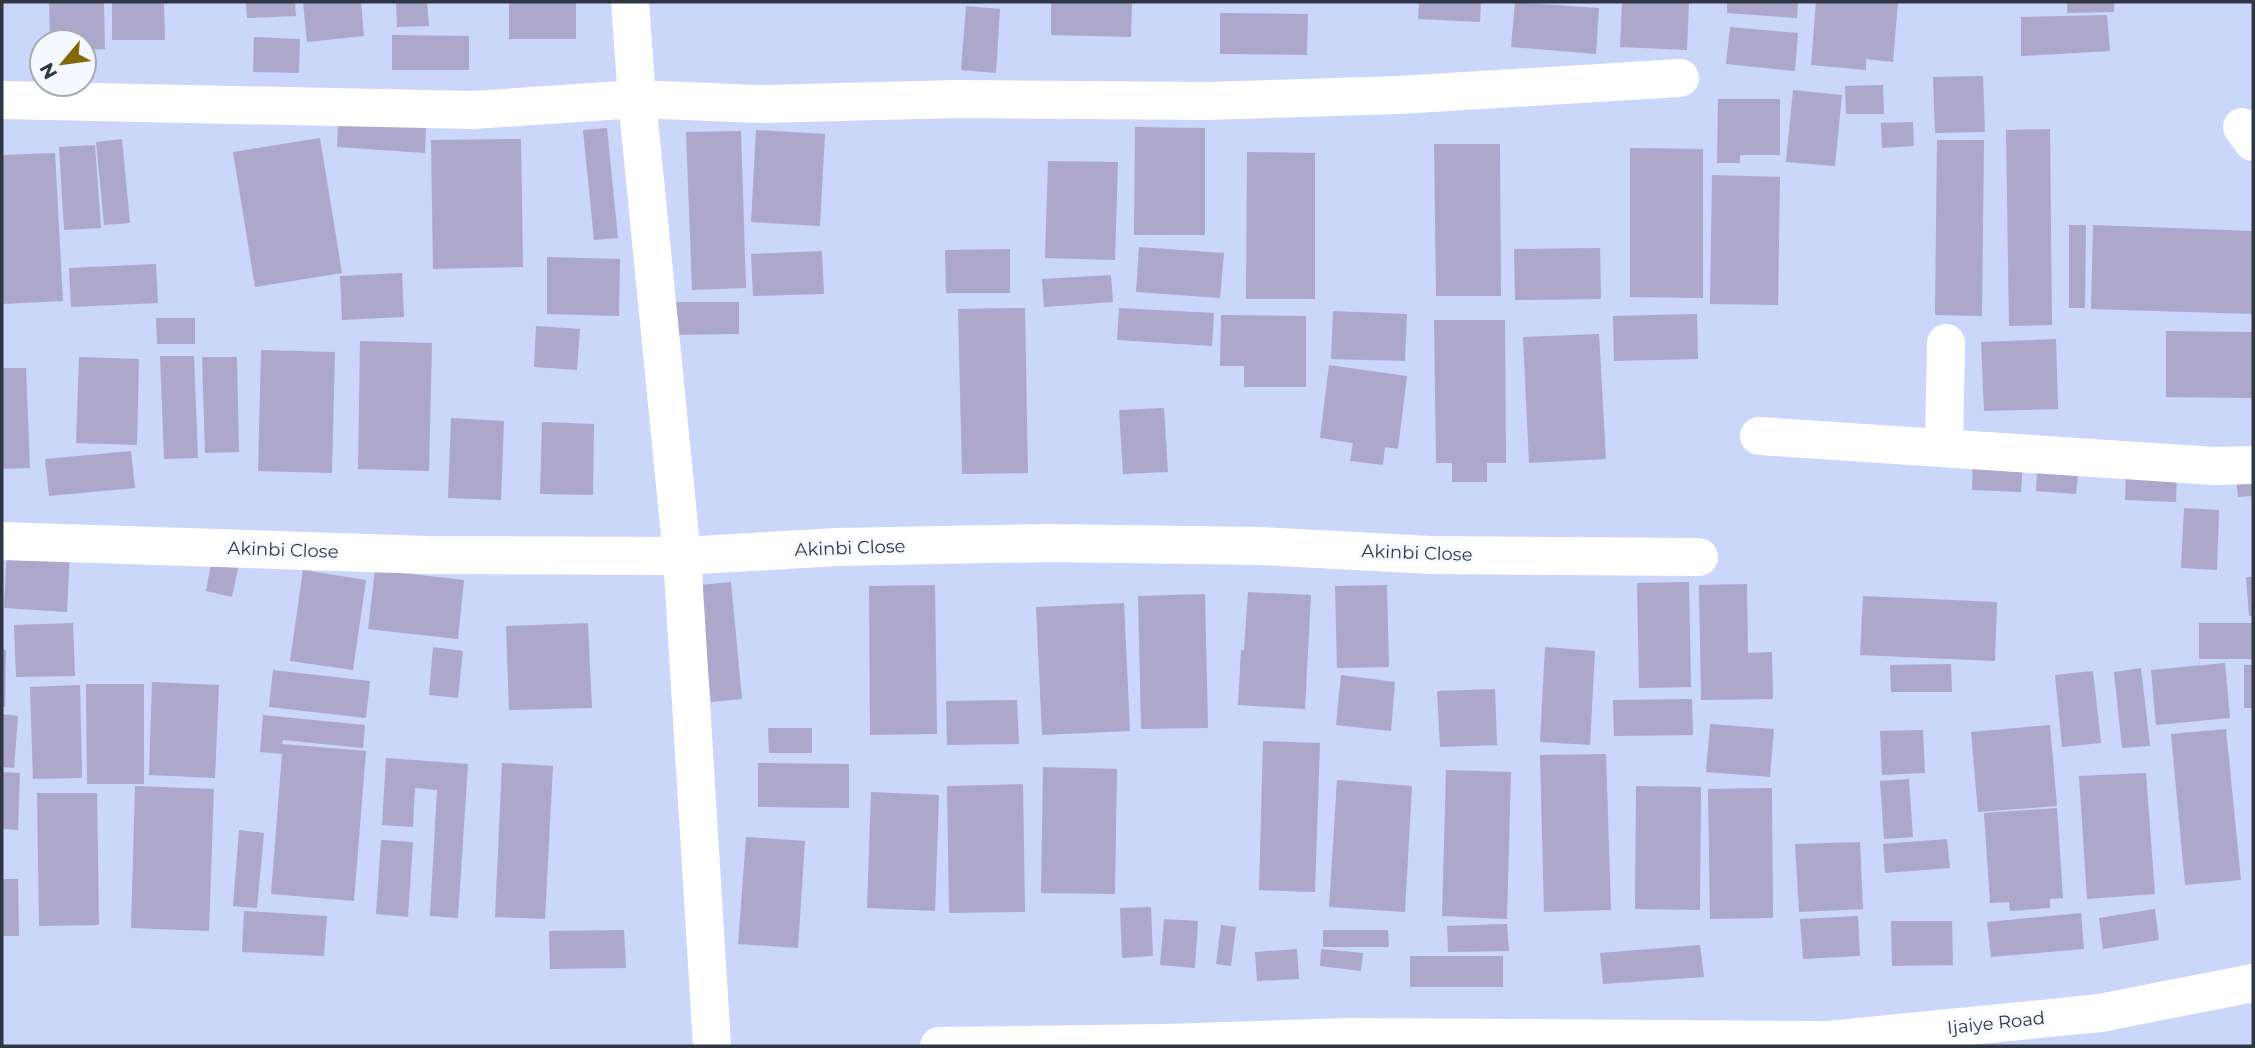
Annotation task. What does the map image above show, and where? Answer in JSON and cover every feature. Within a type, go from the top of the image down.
[{"type":"street","points":[[630,2],[682,556],[712,1046]]},
{"type":"street","points":[[2,100],[473,110],[637,99],[759,104],[959,99],[1207,101],[1399,95],[1680,78]]},
{"type":"street","points":[[1944,448],[1946,344]]},
{"type":"street","points":[[1759,436],[2215,466],[2253,465]]},
{"type":"street","name":"Akinbi Close","points":[[2,541],[428,555],[682,556],[837,547],[1049,543],[1262,546],[1430,555],[1699,557]]},
{"type":"street","name":"Ijaiye Road","points":[[939,1046],[1828,1040],[2100,1013],[2253,983]]},
{"type":"building","points":[[49,2],[104,2],[105,49],[98,49],[98,28],[50,28]]},
{"type":"building","points":[[112,2],[164,2],[165,40],[112,40]]},
{"type":"building","points":[[246,2],[295,2],[296,16],[247,18]]},
{"type":"building","points":[[303,2],[361,2],[364,36],[307,42]]},
{"type":"building","points":[[396,2],[427,2],[429,26],[397,27]]},
{"type":"building","points":[[509,2],[576,2],[576,39],[509,39]]},
{"type":"building","points":[[1051,2],[1132,2],[1131,37],[1051,35]]},
{"type":"building","points":[[1419,2],[1481,2],[1480,22],[1418,19]]},
{"type":"building","points":[[1515,2],[1599,8],[1596,54],[1511,47]]},
{"type":"building","points":[[1622,2],[1689,2],[1687,50],[1620,47]]},
{"type":"building","points":[[1727,2],[1798,2],[1797,18],[1727,13]]},
{"type":"building","points":[[1816,2],[1898,2],[1893,62],[1866,59],[1866,70],[1811,65]]},
{"type":"building","points":[[2067,2],[2114,2],[2114,12],[2067,13]]},
{"type":"building","points":[[966,6],[1000,9],[996,73],[961,70]]},
{"type":"building","points":[[1220,13],[1308,14],[1307,55],[1220,54]]},
{"type":"building","points":[[2107,15],[2110,51],[2021,56],[2021,17]]},
{"type":"building","points":[[1730,27],[1798,33],[1795,71],[1726,64]]},
{"type":"building","points":[[392,35],[469,36],[469,70],[392,70]]},
{"type":"building","points":[[254,37],[300,39],[299,73],[253,72]]},
{"type":"building","points":[[1983,76],[1985,132],[1935,133],[1933,77]]},
{"type":"building","points":[[1883,85],[1884,114],[1846,114],[1845,86]]},
{"type":"building","points":[[1793,90],[1842,95],[1835,166],[1786,162]]},
{"type":"building","points":[[1718,99],[1780,99],[1780,155],[1740,155],[1740,163],[1717,163]]},
{"type":"building","points":[[338,122],[426,127],[425,153],[337,147]]},
{"type":"building","points":[[1913,122],[1914,146],[1882,148],[1881,123]]},
{"type":"building","points":[[1135,127],[1205,128],[1205,235],[1134,235]]},
{"type":"building","points":[[607,128],[618,238],[594,240],[583,130]]},
{"type":"building","points":[[2050,129],[2052,325],[2009,326],[2006,130]]},
{"type":"building","points":[[756,130],[825,134],[820,226],[751,222]]},
{"type":"building","points":[[741,131],[746,288],[692,290],[686,132]]},
{"type":"building","points":[[320,138],[342,273],[255,287],[233,152]]},
{"type":"building","points":[[122,139],[130,223],[104,225],[96,142]]},
{"type":"building","points":[[521,139],[523,267],[433,269],[431,140]]},
{"type":"building","points":[[1937,140],[1984,140],[1982,316],[1935,315]]},
{"type":"building","points":[[1434,144],[1500,144],[1501,296],[1436,296]]},
{"type":"building","points":[[95,145],[101,228],[64,230],[59,147]]},
{"type":"building","points":[[1630,148],[1703,149],[1703,298],[1630,297]]},
{"type":"building","points":[[1247,152],[1315,153],[1315,299],[1246,299]]},
{"type":"building","points":[[55,153],[63,301],[2,304],[2,155]]},
{"type":"building","points":[[1048,161],[1118,162],[1115,260],[1045,258]]},
{"type":"building","points":[[1712,175],[1780,177],[1778,305],[1710,304]]},
{"type":"building","points":[[2069,225],[2086,225],[2085,308],[2069,308]]},
{"type":"building","points":[[2093,225],[2253,231],[2253,314],[2091,309]]},
{"type":"building","points":[[1139,247],[1224,253],[1220,298],[1136,292]]},
{"type":"building","points":[[1600,248],[1601,299],[1515,300],[1514,249]]},
{"type":"building","points":[[1010,249],[1010,293],[946,293],[945,250]]},
{"type":"building","points":[[822,251],[824,294],[753,296],[751,254]]},
{"type":"building","points":[[547,257],[620,259],[619,316],[547,314]]},
{"type":"building","points":[[156,264],[158,303],[71,307],[69,268]]},
{"type":"building","points":[[402,273],[404,317],[342,320],[340,276]]},
{"type":"building","points":[[1111,275],[1113,302],[1044,307],[1042,279]]},
{"type":"building","points":[[672,302],[739,302],[739,334],[672,335]]},
{"type":"building","points":[[1025,308],[1028,473],[962,474],[958,309]]},
{"type":"building","points":[[1119,308],[1214,313],[1212,346],[1117,340]]},
{"type":"building","points":[[1333,311],[1407,314],[1405,361],[1331,359]]},
{"type":"building","points":[[1697,314],[1698,359],[1614,361],[1613,316]]},
{"type":"building","points":[[1221,315],[1306,316],[1306,387],[1244,387],[1244,366],[1220,366]]},
{"type":"building","points":[[156,318],[195,318],[195,344],[157,344]]},
{"type":"building","points":[[1434,320],[1505,320],[1506,463],[1487,463],[1487,482],[1452,482],[1452,463],[1436,463]]},
{"type":"building","points":[[536,326],[580,329],[577,370],[534,367]]},
{"type":"building","points":[[2166,331],[2253,332],[2253,398],[2166,397]]},
{"type":"building","points":[[1599,334],[1606,459],[1529,463],[1523,337]]},
{"type":"building","points":[[2056,339],[2058,409],[1984,411],[1981,342]]},
{"type":"building","points":[[360,341],[432,343],[429,471],[358,469]]},
{"type":"building","points":[[261,350],[335,352],[332,473],[258,471]]},
{"type":"building","points":[[160,356],[194,356],[198,458],[164,459]]},
{"type":"building","points":[[79,357],[139,359],[137,445],[76,443]]},
{"type":"building","points":[[202,357],[237,357],[239,452],[205,453]]},
{"type":"building","points":[[1329,365],[1407,376],[1398,449],[1385,447],[1383,465],[1350,461],[1353,443],[1320,438]]},
{"type":"building","points":[[2,368],[26,368],[30,468],[2,469]]},
{"type":"building","points":[[1164,408],[1168,472],[1123,474],[1119,410]]},
{"type":"building","points":[[451,418],[504,421],[501,500],[448,498]]},
{"type":"building","points":[[542,422],[594,424],[593,495],[540,494]]},
{"type":"building","points":[[131,451],[135,488],[49,496],[45,459]]},
{"type":"building","points":[[1973,458],[2023,460],[2021,492],[1972,490]]},
{"type":"building","points":[[2037,471],[2078,474],[2076,494],[2036,491]]},
{"type":"building","points":[[2126,472],[2177,473],[2176,502],[2125,500]]},
{"type":"building","points":[[2253,476],[2253,496],[2238,497],[2236,477]]},
{"type":"building","points":[[2184,508],[2219,510],[2217,570],[2181,568]]},
{"type":"building","points":[[7,547],[70,550],[67,612],[4,608]]},
{"type":"building","points":[[212,559],[239,564],[232,597],[206,591]]},
{"type":"building","points":[[303,570],[366,580],[353,670],[290,661]]},
{"type":"building","points":[[375,570],[464,580],[458,639],[368,629]]},
{"type":"building","points":[[2246,577],[2253,577],[2253,616],[2249,616]]},
{"type":"building","points":[[731,582],[742,699],[711,702],[699,585]]},
{"type":"building","points":[[1689,582],[1691,687],[1639,688],[1637,583]]},
{"type":"building","points":[[1747,584],[1748,653],[1772,652],[1773,699],[1701,700],[1699,585]]},
{"type":"building","points":[[935,585],[937,734],[870,735],[869,586]]},
{"type":"building","points":[[1387,585],[1389,667],[1337,668],[1335,586]]},
{"type":"building","points":[[1248,592],[1311,595],[1305,709],[1238,705]]},
{"type":"building","points":[[1205,594],[1208,728],[1141,729],[1138,596]]},
{"type":"building","points":[[1863,596],[1997,602],[1995,661],[1860,655]]},
{"type":"building","points":[[1124,603],[1130,731],[1042,735],[1036,607]]},
{"type":"building","points":[[73,623],[75,676],[16,677],[14,625]]},
{"type":"building","points":[[588,623],[592,708],[509,710],[506,626]]},
{"type":"building","points":[[2199,623],[2253,623],[2253,659],[2199,659]]},
{"type":"building","points":[[433,647],[463,651],[458,698],[429,695]]},
{"type":"building","points":[[1545,647],[1595,651],[1590,745],[1540,742]]},
{"type":"building","points":[[2,650],[6,650],[5,707],[2,707]]},
{"type":"building","points":[[2225,663],[2230,718],[2156,725],[2151,670]]},
{"type":"building","points":[[1951,664],[1952,692],[1891,692],[1890,665]]},
{"type":"building","points":[[2244,665],[2253,665],[2253,708],[2244,708]]},
{"type":"building","points":[[2141,668],[2150,746],[2122,748],[2114,672]]},
{"type":"building","points":[[273,670],[370,681],[366,718],[269,707]]},
{"type":"building","points":[[2093,671],[2101,743],[2062,747],[2055,675]]},
{"type":"building","points":[[1341,675],[1395,682],[1391,731],[1336,725]]},
{"type":"building","points":[[152,682],[219,685],[215,778],[149,775]]},
{"type":"building","points":[[86,684],[144,684],[144,784],[87,784]]},
{"type":"building","points":[[80,685],[82,778],[33,779],[30,687]]},
{"type":"building","points":[[1495,689],[1497,745],[1440,747],[1437,691]]},
{"type":"building","points":[[1692,699],[1693,735],[1614,736],[1613,700]]},
{"type":"building","points":[[1017,700],[1019,744],[947,745],[946,701]]},
{"type":"building","points":[[2,714],[18,716],[14,768],[2,767]]},
{"type":"building","points":[[263,715],[365,725],[363,748],[283,740],[282,744],[366,751],[354,901],[271,894],[282,754],[260,752]]},
{"type":"building","points":[[1710,724],[1774,729],[1770,777],[1706,772]]},
{"type":"building","points":[[2050,725],[2057,806],[1978,812],[1971,732]]},
{"type":"building","points":[[768,728],[812,728],[812,753],[769,753]]},
{"type":"building","points":[[2226,729],[2241,880],[2185,885],[2171,734]]},
{"type":"building","points":[[1923,730],[1925,773],[1882,775],[1880,731]]},
{"type":"building","points":[[1263,741],[1320,743],[1315,892],[1259,890]]},
{"type":"building","points":[[1606,754],[1611,910],[1544,912],[1540,755]]},
{"type":"building","points":[[386,758],[468,764],[458,918],[430,916],[437,790],[415,788],[413,827],[382,825]]},
{"type":"building","points":[[502,763],[553,766],[545,919],[495,917]]},
{"type":"building","points":[[758,763],[849,764],[849,808],[758,807]]},
{"type":"building","points":[[1043,767],[1117,769],[1115,894],[1041,893]]},
{"type":"building","points":[[1446,770],[1511,772],[1507,919],[1442,916]]},
{"type":"building","points":[[2,772],[20,773],[18,830],[2,829]]},
{"type":"building","points":[[2146,773],[2155,894],[2087,899],[2079,776]]},
{"type":"building","points":[[1909,779],[1913,837],[1884,839],[1880,781]]},
{"type":"building","points":[[1337,780],[1412,786],[1405,912],[1329,907]]},
{"type":"building","points":[[1023,784],[1025,912],[949,913],[947,786]]},
{"type":"building","points":[[135,786],[214,789],[209,931],[131,928]]},
{"type":"building","points":[[1636,786],[1701,787],[1700,910],[1635,909]]},
{"type":"building","points":[[1772,788],[1773,918],[1710,919],[1708,789]]},
{"type":"building","points":[[871,792],[939,795],[935,911],[867,908]]},
{"type":"building","points":[[37,793],[97,793],[99,925],[39,926]]},
{"type":"building","points":[[2057,808],[2063,898],[2050,899],[2050,908],[2010,911],[2009,902],[1990,903],[1984,813]]},
{"type":"building","points":[[239,830],[264,833],[257,908],[233,906]]},
{"type":"building","points":[[746,837],[805,841],[798,948],[738,944]]},
{"type":"building","points":[[1947,839],[1950,868],[1885,873],[1883,844]]},
{"type":"building","points":[[381,840],[413,842],[408,917],[376,914]]},
{"type":"building","points":[[1860,842],[1863,909],[1799,912],[1795,844]]},
{"type":"building","points":[[2,879],[18,879],[19,936],[2,936]]},
{"type":"building","points":[[1151,907],[1153,956],[1122,958],[1120,908]]},
{"type":"building","points":[[2155,909],[2159,940],[2103,949],[2099,918]]},
{"type":"building","points":[[244,911],[327,916],[324,956],[242,952]]},
{"type":"building","points":[[2081,913],[2084,949],[1991,957],[1987,922]]},
{"type":"building","points":[[1858,916],[1860,956],[1803,959],[1800,919]]},
{"type":"building","points":[[1164,919],[1198,921],[1195,968],[1160,965]]},
{"type":"building","points":[[1891,921],[1952,921],[1953,965],[1892,966]]},
{"type":"building","points":[[1507,924],[1509,951],[1448,952],[1447,926]]},
{"type":"building","points":[[1221,925],[1236,927],[1231,966],[1216,964]]},
{"type":"building","points":[[624,930],[626,968],[550,969],[549,931]]},
{"type":"building","points":[[1323,930],[1388,930],[1389,947],[1323,947]]},
{"type":"building","points":[[1700,945],[1704,977],[1603,984],[1600,953]]},
{"type":"building","points":[[1297,949],[1299,979],[1257,981],[1255,952]]},
{"type":"building","points":[[1321,949],[1363,953],[1361,971],[1320,966]]},
{"type":"building","points":[[1410,956],[1503,956],[1503,987],[1410,987]]}]
